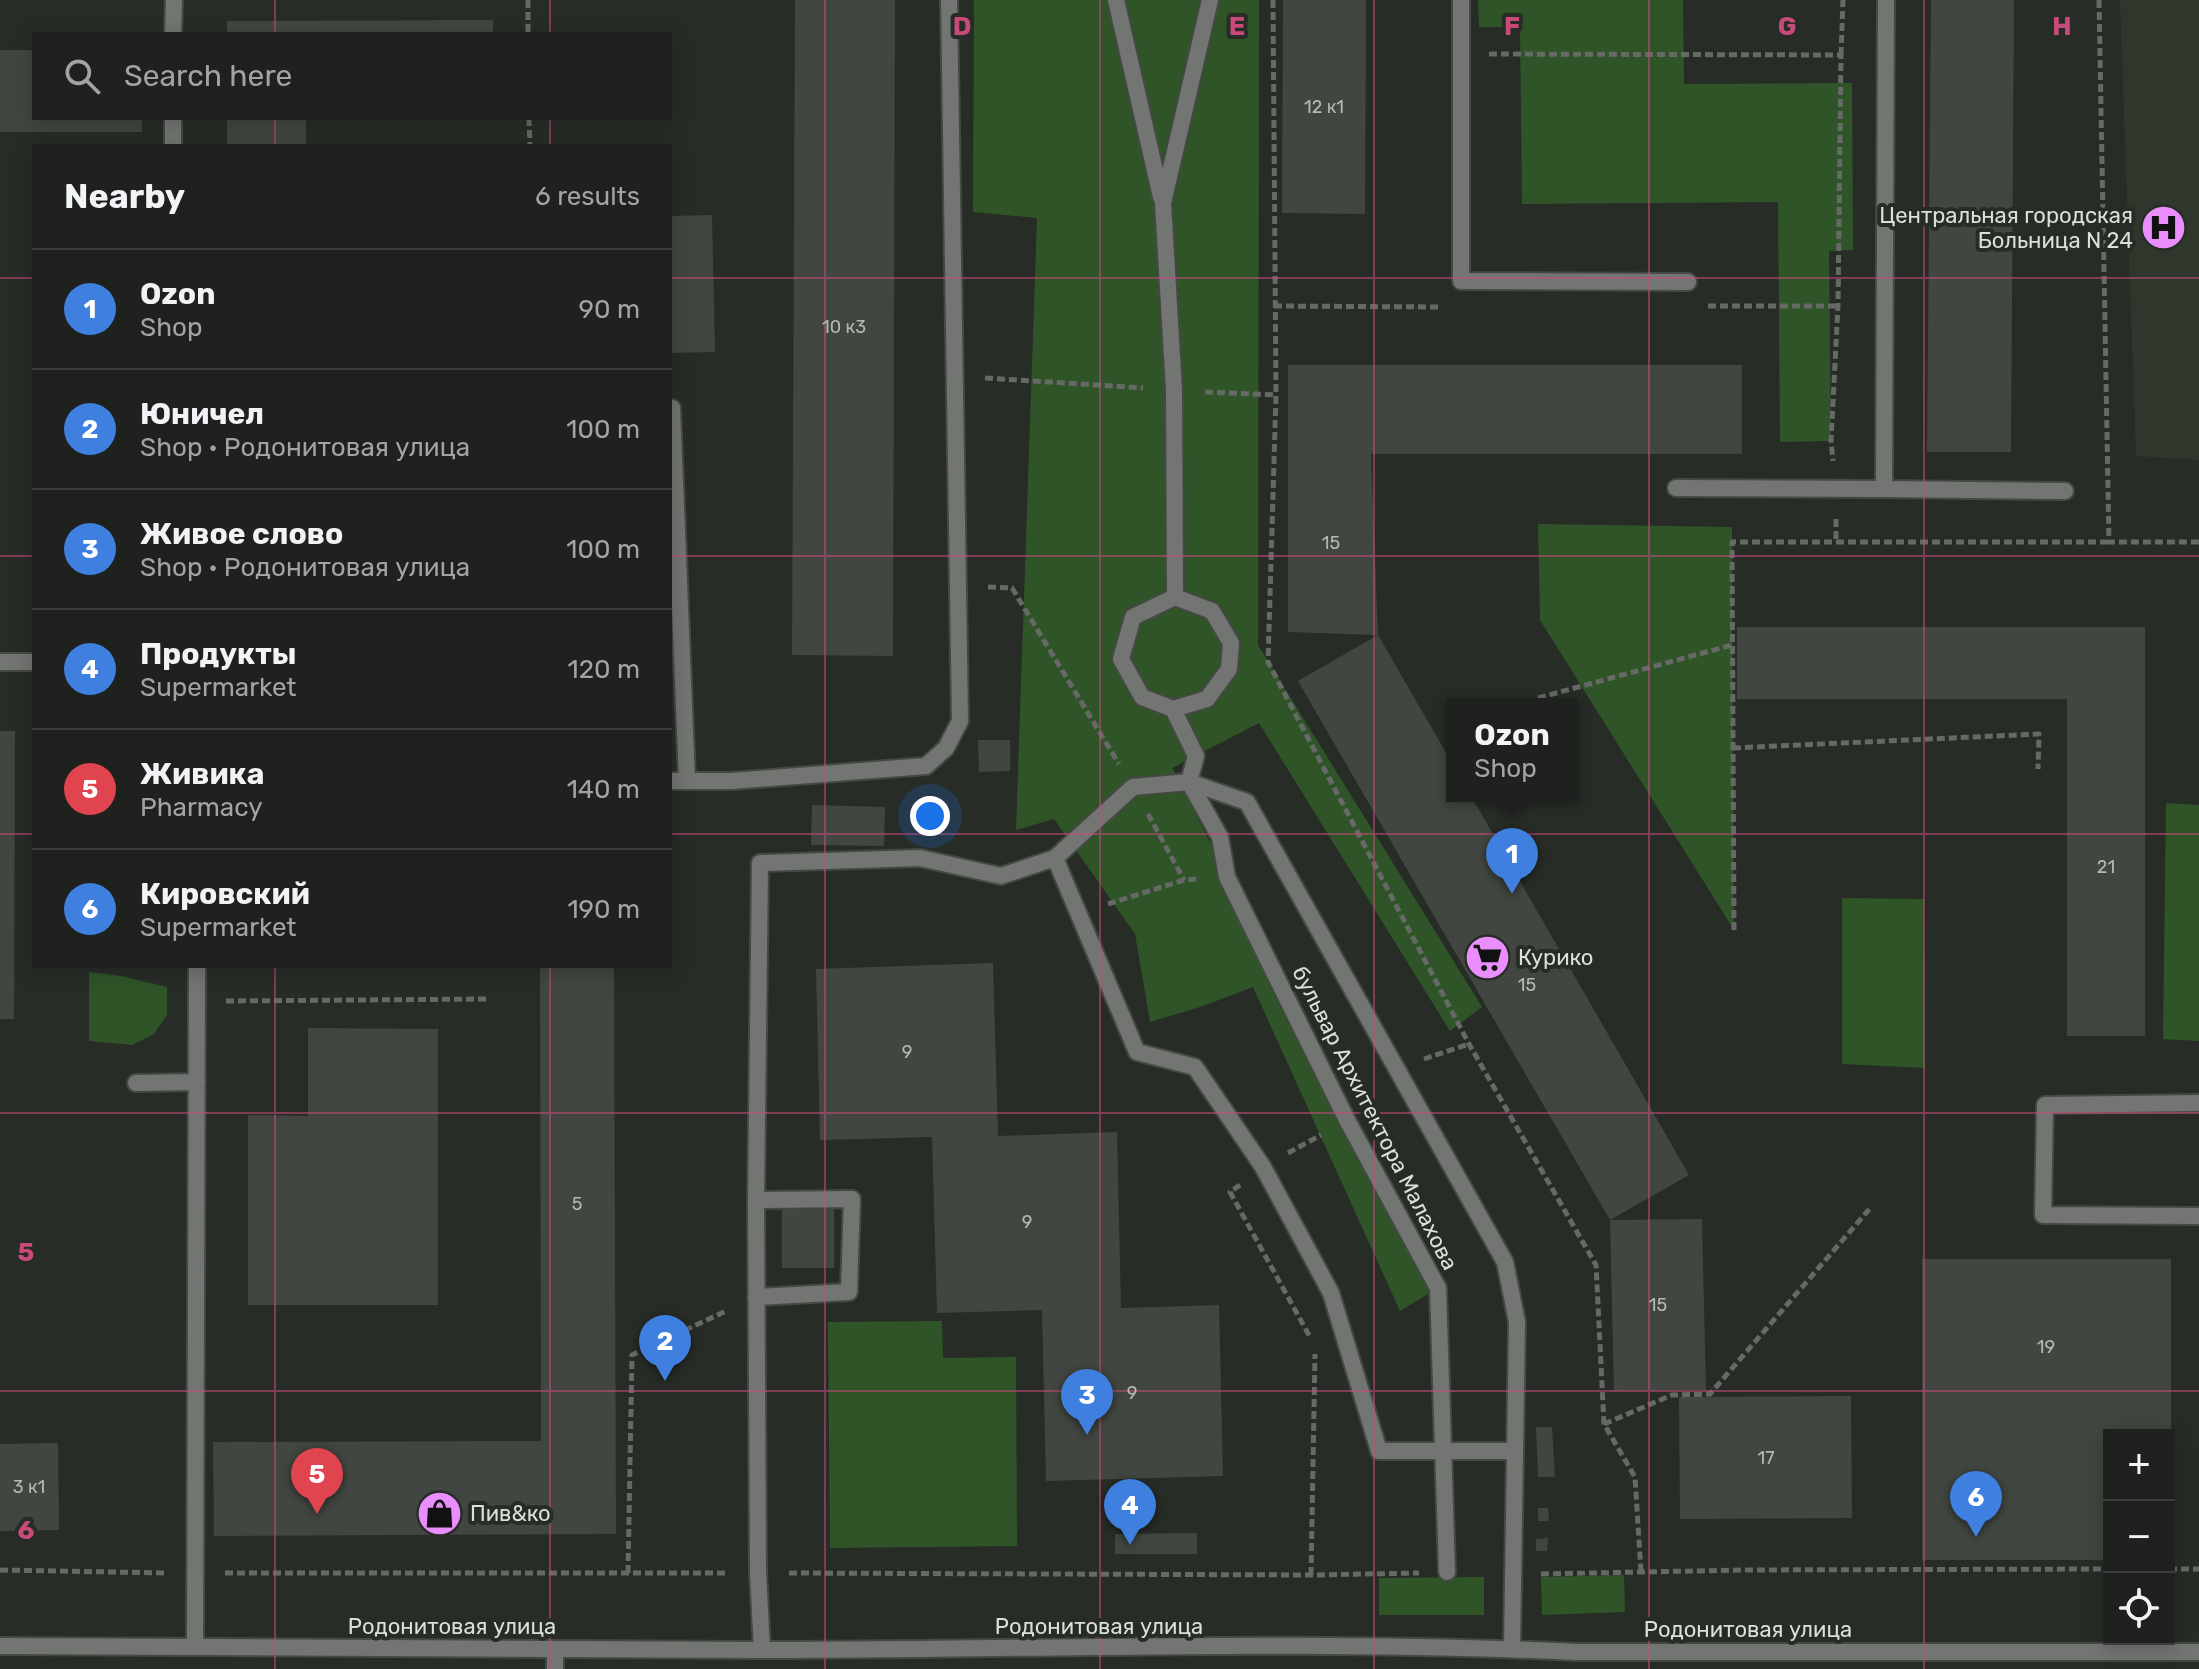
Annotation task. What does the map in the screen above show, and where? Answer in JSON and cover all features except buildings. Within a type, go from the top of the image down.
[{"type":"street","points":[[173,32],[174,0]]},
{"type":"street","points":[[672,408],[679,781],[732,781],[926,766],[946,748],[960,721],[949,0]]},
{"type":"street","points":[[1116,0],[1163,203],[1174,390],[1175,597]]},
{"type":"street","points":[[1163,203],[1210,0]]},
{"type":"street","points":[[1461,0],[1461,281],[1688,282]]},
{"type":"street","points":[[1884,489],[1886,0]]},
{"type":"street","points":[[173,120],[173,144]]},
{"type":"street","points":[[1676,488],[2065,491]]},
{"type":"street","points":[[1175,597],[1212,611],[1231,643],[1229,669],[1207,699],[1173,709],[1142,697],[1121,659],[1133,617],[1175,597]]},
{"type":"street","points":[[0,662],[32,662]]},
{"type":"street","points":[[1173,709],[1196,756],[1189,782]]},
{"type":"street","points":[[762,1650],[758,1572],[756,1297],[760,863],[920,858],[1001,876],[1055,858],[1133,787],[1189,782],[1247,802],[1505,1262],[1517,1322],[1512,1649]]},
{"type":"street","name":"бульвар Архитектора Малахова","points":[[1189,782],[1220,837],[1227,877],[1347,1120],[1438,1288],[1447,1572]]},
{"type":"street","points":[[1055,858],[1137,1052],[1195,1067],[1263,1167],[1331,1293],[1379,1451],[1515,1451]]},
{"type":"street","points":[[194,968],[197,1001],[195,1646]]},
{"type":"street","points":[[136,1083],[197,1082]]},
{"type":"street","points":[[2199,1103],[2045,1105],[2043,1215],[2199,1216]]},
{"type":"street","points":[[756,1200],[852,1199],[849,1292],[756,1297]]},
{"type":"street","name":"Родонитовая улица","points":[[0,1646],[2199,1652]]},
{"type":"street","points":[[555,1649],[555,1669]]},
{"type":"path","points":[[528,0],[528,32]]},
{"type":"path","points":[[1273,0],[1276,395],[1268,662],[1469,1044],[1596,1265],[1604,1424],[1635,1477],[1641,1572]]},
{"type":"path","points":[[1836,542],[1831,441],[1838,306],[1843,0]]},
{"type":"path","points":[[2099,0],[2109,542]]},
{"type":"path","points":[[1462,54],[1841,55]]},
{"type":"path","points":[[529,120],[530,144]]},
{"type":"path","points":[[1274,306],[1439,307]]},
{"type":"path","points":[[1694,306],[1838,306]]},
{"type":"path","points":[[954,376],[1276,395]]},
{"type":"path","points":[[1734,930],[1732,542],[2199,542]]},
{"type":"path","points":[[956,586],[1012,588],[1133,787],[1184,880]]},
{"type":"path","points":[[1538,698],[1732,645]]},
{"type":"path","points":[[1733,748],[2039,734],[2038,769]]},
{"type":"path","points":[[1079,914],[1184,880],[1227,877]]},
{"type":"path","points":[[197,1001],[490,999]]},
{"type":"path","points":[[1604,1424],[1672,1395],[1710,1394],[1872,1206]]},
{"type":"path","points":[[628,1573],[632,1355],[756,1297]]},
{"type":"path","points":[[1514,1574],[2103,1569]]},
{"type":"path","points":[[2175,1569],[2199,1569]]},
{"type":"path","points":[[0,1570],[1296,1575],[1447,1572]]},
{"type":"shaded area","name":"Центральная городская Больница N 24","points":[[2120,0],[2199,0],[2199,460],[2136,456]]},
{"type":"green space","points":[[974,0],[1259,0],[1258,645],[1482,1007],[1450,1031],[1259,723],[1172,768],[1438,1288],[1400,1311],[1253,987],[1150,1022],[1135,934],[1054,819],[1016,830],[1037,218],[973,212]]},
{"type":"green space","points":[[1478,0],[1683,0],[1684,84],[1852,83],[1853,250],[1829,251],[1831,441],[1780,442],[1778,202],[1522,204],[1520,27],[1479,27]]},
{"type":"green space","points":[[1538,524],[1732,527],[1734,930],[1540,620]]},
{"type":"green space","points":[[2166,803],[2199,805],[2199,1041],[2163,1039]]},
{"type":"green space","points":[[1842,898],[1924,899],[1925,1068],[1842,1064]]},
{"type":"green space","points":[[89,972],[167,987],[167,1015],[154,1034],[132,1045],[89,1041]]},
{"type":"green space","points":[[942,1321],[943,1358],[1016,1357],[1017,1546],[830,1548],[828,1322]]},
{"type":"green space","points":[[1624,1575],[1625,1612],[1542,1615],[1541,1577]]},
{"type":"green space","points":[[1484,1577],[1484,1615],[1379,1615],[1379,1578]]},
{"type":"place","name":"Центральная городская Больница N 24","points":[[2164,228]]},
{"type":"place","name":"Ozon","points":[[1512,894]]},
{"type":"place","name":"Курико","points":[[1487,957]]},
{"type":"place","name":"Юничел","points":[[665,1381]]},
{"type":"place","name":"Живое слово","points":[[1087,1435]]},
{"type":"place","name":"Пив&ко","points":[[439,1513]]},
{"type":"place","name":"Живика","points":[[317,1514]]},
{"type":"place","name":"Кировский","points":[[1976,1537]]},
{"type":"place","name":"Продукты","points":[[1130,1545]]}]
